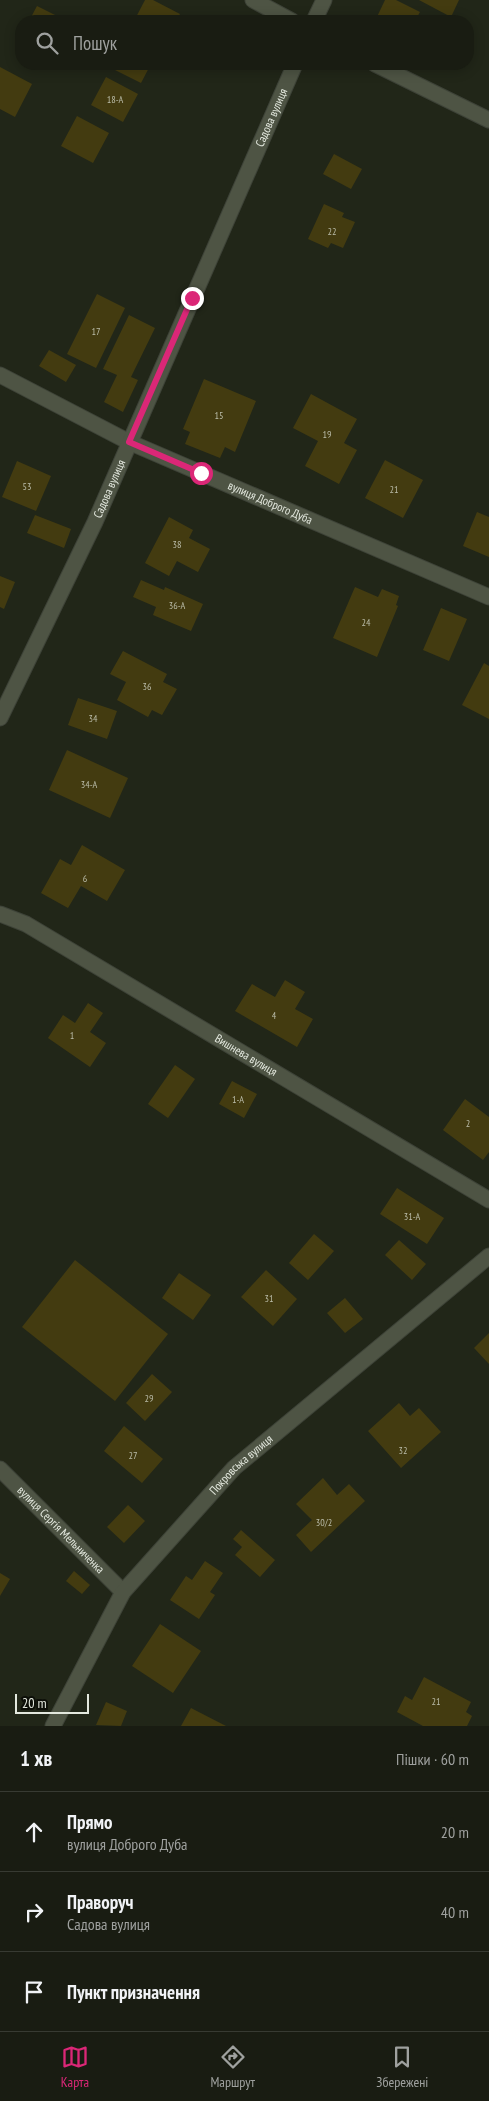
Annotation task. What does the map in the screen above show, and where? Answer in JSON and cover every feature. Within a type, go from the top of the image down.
[{"type":"street","points":[[253,0],[281,15]]},
{"type":"street","points":[[317,15],[324,0]]},
{"type":"street","name":"Садова вулиця","points":[[0,718],[95,522],[291,70]]},
{"type":"street","points":[[387,70],[489,120]]},
{"type":"street","name":"вулиця Доброго Дуба","points":[[0,375],[129,442],[489,597]]},
{"type":"street","name":"Вишнева вулиця","points":[[0,914],[26,924],[489,1200]]},
{"type":"street","name":"Покровська вулиця","points":[[53,1726],[123,1592],[234,1468],[489,1256]]},
{"type":"street","name":"вулиця Сергія Мельниченка","points":[[0,1469],[123,1592]]},
{"type":"building","points":[[145,0],[153,0],[180,14],[179,15],[137,15]]},
{"type":"building","points":[[385,0],[396,0],[420,12],[418,15],[378,15]]},
{"type":"building","points":[[419,0],[459,0],[452,15],[447,15]]},
{"type":"building","points":[[37,6],[55,15],[32,15]]},
{"type":"building","points":[[0,67],[32,84],[15,117],[0,109]]},
{"type":"building","points":[[115,70],[148,70],[141,83]]},
{"type":"building","points":[[106,77],[138,94],[123,122],[91,105]]},
{"type":"building","points":[[77,116],[109,133],[93,163],[61,146]]},
{"type":"building","points":[[334,154],[362,169],[351,189],[323,174]]},
{"type":"building","points":[[324,204],[344,213],[342,217],[355,222],[343,248],[331,243],[328,248],[308,239]]},
{"type":"building","points":[[97,294],[125,308],[96,368],[67,354]]},
{"type":"building","points":[[129,315],[155,328],[131,377],[138,380],[123,412],[104,402],[117,375],[103,369]]},
{"type":"building","points":[[49,350],[76,365],[66,382],[39,366]]},
{"type":"building","points":[[204,379],[256,401],[235,452],[225,447],[220,458],[185,444],[190,432],[183,429]]},
{"type":"building","points":[[311,394],[357,419],[344,443],[357,450],[339,484],[305,466],[318,441],[293,428]]},
{"type":"building","points":[[385,460],[423,480],[403,518],[365,498]]},
{"type":"building","points":[[17,461],[51,476],[36,511],[2,497]]},
{"type":"building","points":[[477,512],[489,517],[489,557],[463,546]]},
{"type":"building","points":[[35,515],[71,529],[64,548],[27,533]]},
{"type":"building","points":[[169,517],[193,530],[189,538],[210,549],[198,572],[177,561],[169,576],[145,563]]},
{"type":"building","points":[[0,576],[15,582],[4,609],[0,607]]},
{"type":"building","points":[[141,580],[164,590],[165,587],[203,604],[191,631],[153,615],[156,607],[133,597]]},
{"type":"building","points":[[355,587],[378,597],[382,589],[399,596],[396,605],[398,606],[377,657],[333,638]]},
{"type":"building","points":[[441,608],[467,619],[449,661],[423,650]]},
{"type":"building","points":[[123,651],[167,674],[163,682],[177,689],[162,715],[152,710],[148,717],[117,700],[126,682],[110,674]]},
{"type":"building","points":[[484,663],[489,666],[489,719],[462,705]]},
{"type":"building","points":[[78,698],[117,711],[107,739],[68,725]]},
{"type":"building","points":[[67,750],[128,778],[110,818],[49,790]]},
{"type":"building","points":[[82,845],[125,870],[107,901],[81,886],[68,908],[41,893],[60,859],[71,865]]},
{"type":"building","points":[[285,980],[305,992],[295,1009],[313,1019],[297,1047],[235,1011],[252,984],[275,997]]},
{"type":"building","points":[[88,1003],[103,1013],[90,1032],[106,1043],[90,1067],[48,1038],[63,1015],[75,1023]]},
{"type":"building","points":[[175,1065],[195,1079],[168,1118],[148,1104]]},
{"type":"building","points":[[232,1081],[257,1094],[244,1118],[219,1104]]},
{"type":"building","points":[[465,1099],[489,1117],[489,1152],[483,1160],[443,1130]]},
{"type":"building","points":[[397,1188],[444,1218],[427,1244],[380,1214]]},
{"type":"building","points":[[314,1234],[334,1251],[308,1280],[289,1263]]},
{"type":"building","points":[[399,1240],[426,1264],[412,1280],[385,1255]]},
{"type":"building","points":[[75,1260],[168,1334],[115,1401],[22,1327]]},
{"type":"building","points":[[266,1270],[297,1299],[273,1326],[241,1297]]},
{"type":"building","points":[[179,1273],[211,1295],[193,1320],[162,1298]]},
{"type":"building","points":[[345,1298],[363,1319],[345,1333],[327,1313]]},
{"type":"building","points":[[489,1333],[489,1364],[474,1348]]},
{"type":"building","points":[[152,1374],[172,1392],[145,1421],[126,1403]]},
{"type":"building","points":[[399,1403],[410,1416],[419,1408],[441,1432],[401,1468],[368,1431]]},
{"type":"building","points":[[124,1426],[163,1459],[142,1483],[104,1451]]},
{"type":"building","points":[[323,1478],[337,1495],[349,1484],[365,1501],[311,1552],[296,1535],[312,1520],[296,1504]]},
{"type":"building","points":[[128,1505],[145,1521],[124,1543],[107,1527]]},
{"type":"building","points":[[241,1530],[275,1560],[260,1577],[235,1555],[242,1547],[233,1539]]},
{"type":"building","points":[[205,1561],[223,1573],[210,1592],[215,1595],[199,1619],[170,1600],[186,1576],[192,1580]]},
{"type":"building","points":[[74,1571],[90,1585],[82,1594],[66,1581]]},
{"type":"building","points":[[0,1573],[10,1579],[0,1596]]},
{"type":"building","points":[[160,1624],[201,1651],[173,1693],[132,1666]]},
{"type":"building","points":[[424,1677],[471,1702],[466,1712],[472,1716],[467,1726],[423,1726],[397,1712],[405,1696],[412,1700]]},
{"type":"building","points":[[106,1702],[127,1711],[121,1726],[96,1725]]},
{"type":"building","points":[[191,1708],[226,1726],[181,1726]]},
{"type":"route","points":[[192,298],[129,442],[201,473]]}]
